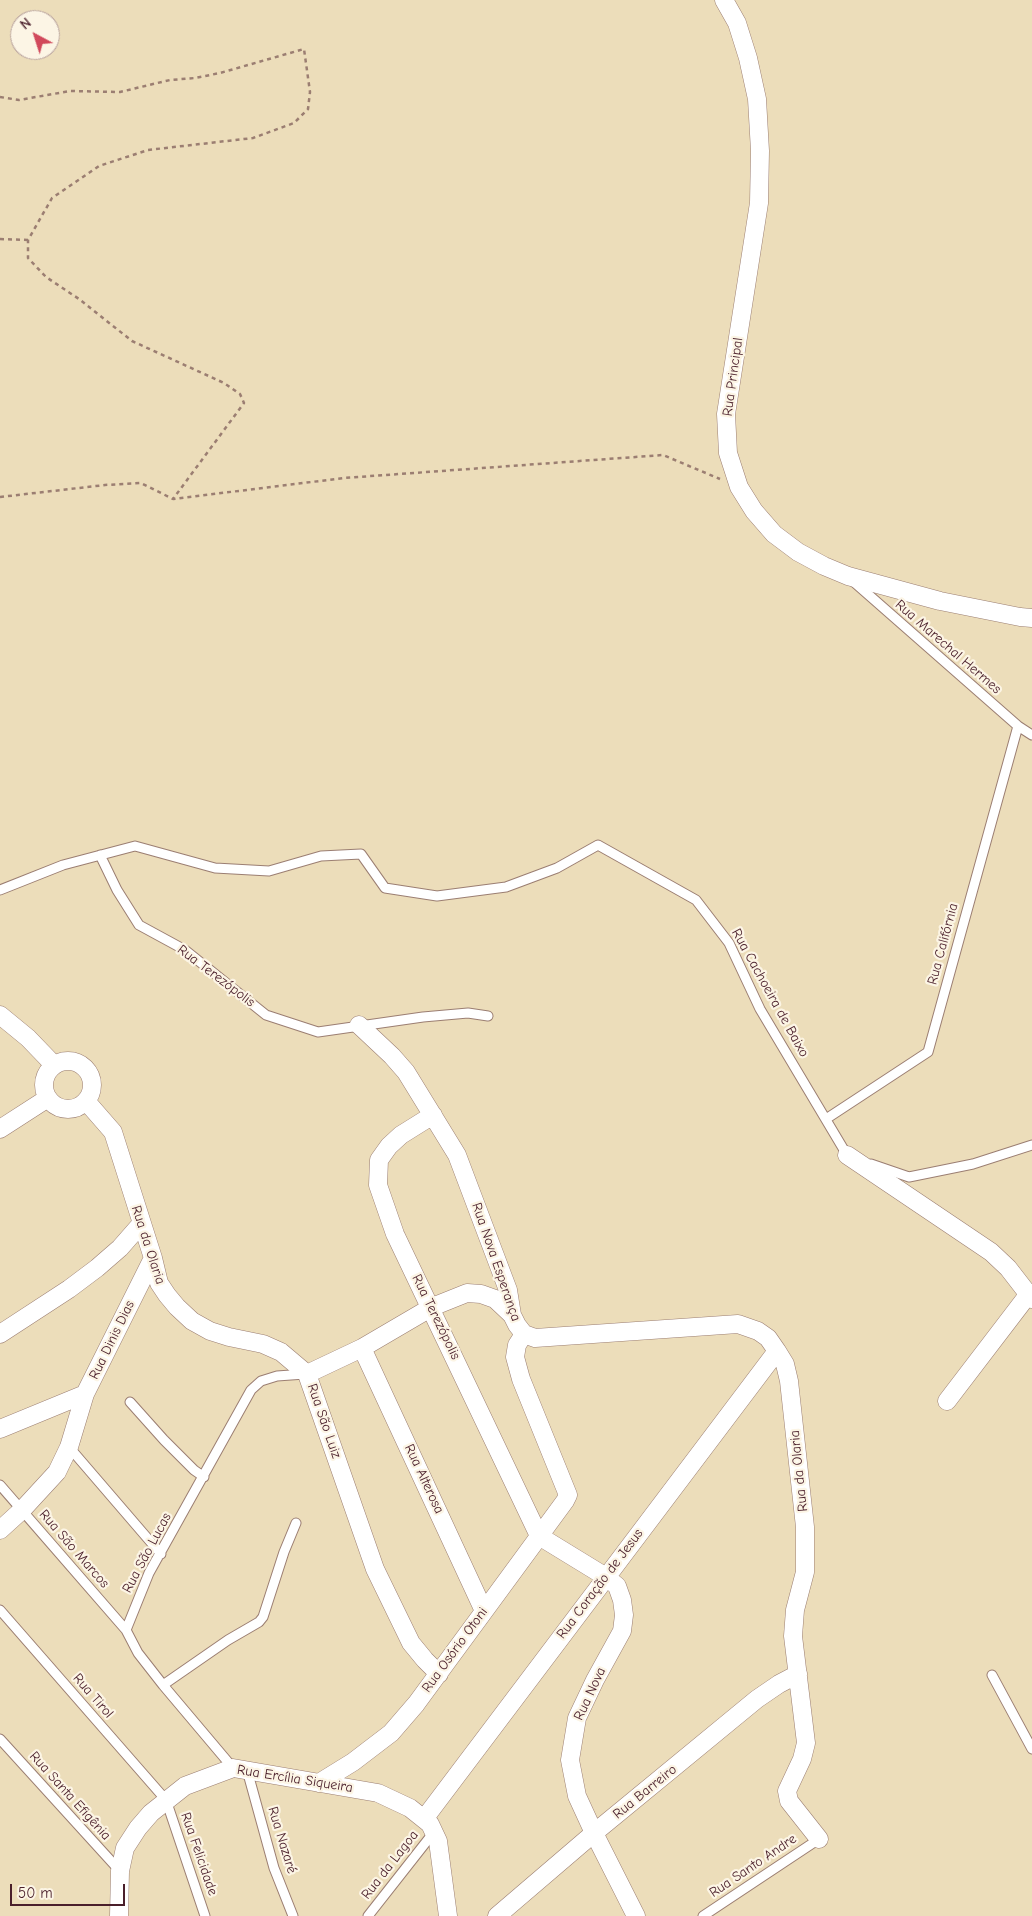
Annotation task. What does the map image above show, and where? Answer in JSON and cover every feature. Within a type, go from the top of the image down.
[{"type":"street","name":"Rua Principal","points":[[724,0],[737,23],[748,58],[756,99],[760,151],[759,203],[726,414],[728,453],[739,487],[754,511],[774,534],[798,552],[824,566],[848,576],[940,601],[1020,618],[1032,618]]},
{"type":"street","points":[[0,1015],[28,1038],[54,1065]]},
{"type":"street","name":"Rua Nova Esperança","points":[[360,1025],[406,1072],[456,1155],[508,1290],[512,1315],[516,1325],[524,1334],[517,1345],[515,1357],[520,1379],[568,1495]]},
{"type":"street","points":[[69,1060],[76,1062],[88,1071],[92,1078],[92,1086],[86,1101],[81,1106],[66,1109],[53,1104],[44,1092],[45,1077],[54,1065],[69,1060]]},
{"type":"street","points":[[0,1130],[48,1098]]},
{"type":"street","name":"Rua da Olaria","points":[[86,1101],[113,1132],[153,1258],[159,1283],[177,1308],[192,1321],[210,1331],[229,1338],[263,1344],[281,1352],[308,1374]]},
{"type":"street","name":"Rua Terezópolis","points":[[433,1115],[401,1134],[389,1146],[379,1160],[378,1185],[395,1234],[432,1307],[538,1536]]},
{"type":"street","points":[[846,1155],[991,1252],[1008,1268],[1030,1297],[947,1400]]},
{"type":"street","points":[[0,1334],[69,1289],[97,1268],[120,1248],[141,1224]]},
{"type":"street","name":"Rua Dinis Dias","points":[[0,1429],[85,1394],[153,1258]]},
{"type":"street","name":"Rua São Luiz","points":[[439,1674],[411,1643],[375,1569],[308,1374],[362,1348],[432,1307],[467,1293],[481,1294],[495,1299],[512,1315]]},
{"type":"street","name":"Rua da Olaria","points":[[524,1334],[535,1338],[738,1324],[758,1331],[768,1338],[785,1364],[805,1527],[805,1572],[795,1610],[792,1636],[806,1743],[802,1759],[787,1790],[789,1802],[819,1840]]},
{"type":"street","name":"Rua Alterosa","points":[[362,1348],[484,1611]]},
{"type":"street","name":"Rua Coração de Jesus","points":[[429,1825],[606,1577],[777,1351]]},
{"type":"street","points":[[0,1530],[22,1510],[57,1472],[69,1447],[85,1394]]},
{"type":"street","name":"Rua Osório Otoni","points":[[320,1783],[353,1762],[391,1733],[439,1674],[568,1495]]},
{"type":"street","name":"Rua Nova","points":[[538,1536],[606,1577],[616,1586],[622,1600],[624,1615],[622,1630],[577,1718],[570,1760],[577,1796],[636,1916]]},
{"type":"street","name":"Rua Barreiro","points":[[497,1916],[594,1833],[757,1699],[798,1674]]},
{"type":"street","name":"Rua Ercília Siqueira","points":[[119,1916],[120,1871],[125,1848],[138,1828],[151,1813],[185,1786],[240,1769],[378,1793],[410,1808],[429,1825]]},
{"type":"street","points":[[429,1825],[438,1841],[448,1916]]},
{"type":"lane","name":"Rua Marechal Hermes","points":[[848,576],[1018,726],[1032,735]]},
{"type":"lane","name":"Rua Califórnia","points":[[826,1119],[928,1052],[1018,726]]},
{"type":"lane","name":"Rua Cachoeira de Baixo","points":[[100,855],[135,846],[214,868],[269,871],[321,856],[361,854],[385,888],[437,896],[506,887],[557,868],[598,845],[696,900],[729,943],[760,1009],[846,1155]]},
{"type":"lane","points":[[0,890],[63,865],[100,855]]},
{"type":"lane","name":"Rua Terezópolis","points":[[100,855],[117,890],[139,925],[185,950],[266,1014],[318,1032],[360,1025],[468,1013],[488,1016]]},
{"type":"lane","points":[[846,1155],[909,1178],[974,1164],[1032,1145]]},
{"type":"lane","name":"Rua São Lucas","points":[[126,1630],[149,1573],[251,1390],[261,1381],[277,1376],[308,1374]]},
{"type":"lane","points":[[130,1402],[164,1440],[194,1470],[204,1477]]},
{"type":"lane","points":[[69,1447],[161,1554]]},
{"type":"lane","name":"Rua São Marcos","points":[[0,1485],[126,1630]]},
{"type":"lane","points":[[163,1685],[228,1640],[259,1622],[269,1604],[284,1552],[296,1523]]},
{"type":"lane","name":"Rua Tirol","points":[[0,1610],[166,1800]]},
{"type":"lane","points":[[126,1630],[138,1653],[163,1685],[240,1769]]},
{"type":"lane","points":[[992,1675],[1032,1748]]},
{"type":"lane","name":"Rua Santa Efigênia","points":[[0,1739],[120,1871]]},
{"type":"lane","name":"Rua Nazaré","points":[[240,1769],[274,1868],[293,1916]]},
{"type":"lane","name":"Rua Felicidade","points":[[166,1800],[205,1916]]},
{"type":"lane","name":"Rua da Lagoa","points":[[368,1916],[429,1825]]},
{"type":"lane","name":"Rua Santo Andre","points":[[703,1916],[819,1840]]},
{"type":"path","points":[[0,97],[19,100],[70,91],[120,92],[170,80],[220,74],[304,49],[310,92],[308,109],[294,123],[252,138],[148,150],[99,166],[52,198],[28,240],[28,258],[46,277],[79,299],[132,341],[224,383],[240,394],[244,403],[173,499]]},
{"type":"path","points":[[0,239],[28,240]]},
{"type":"path","points":[[0,498],[105,485],[141,483],[173,499],[344,478],[664,455],[739,487]]}]
